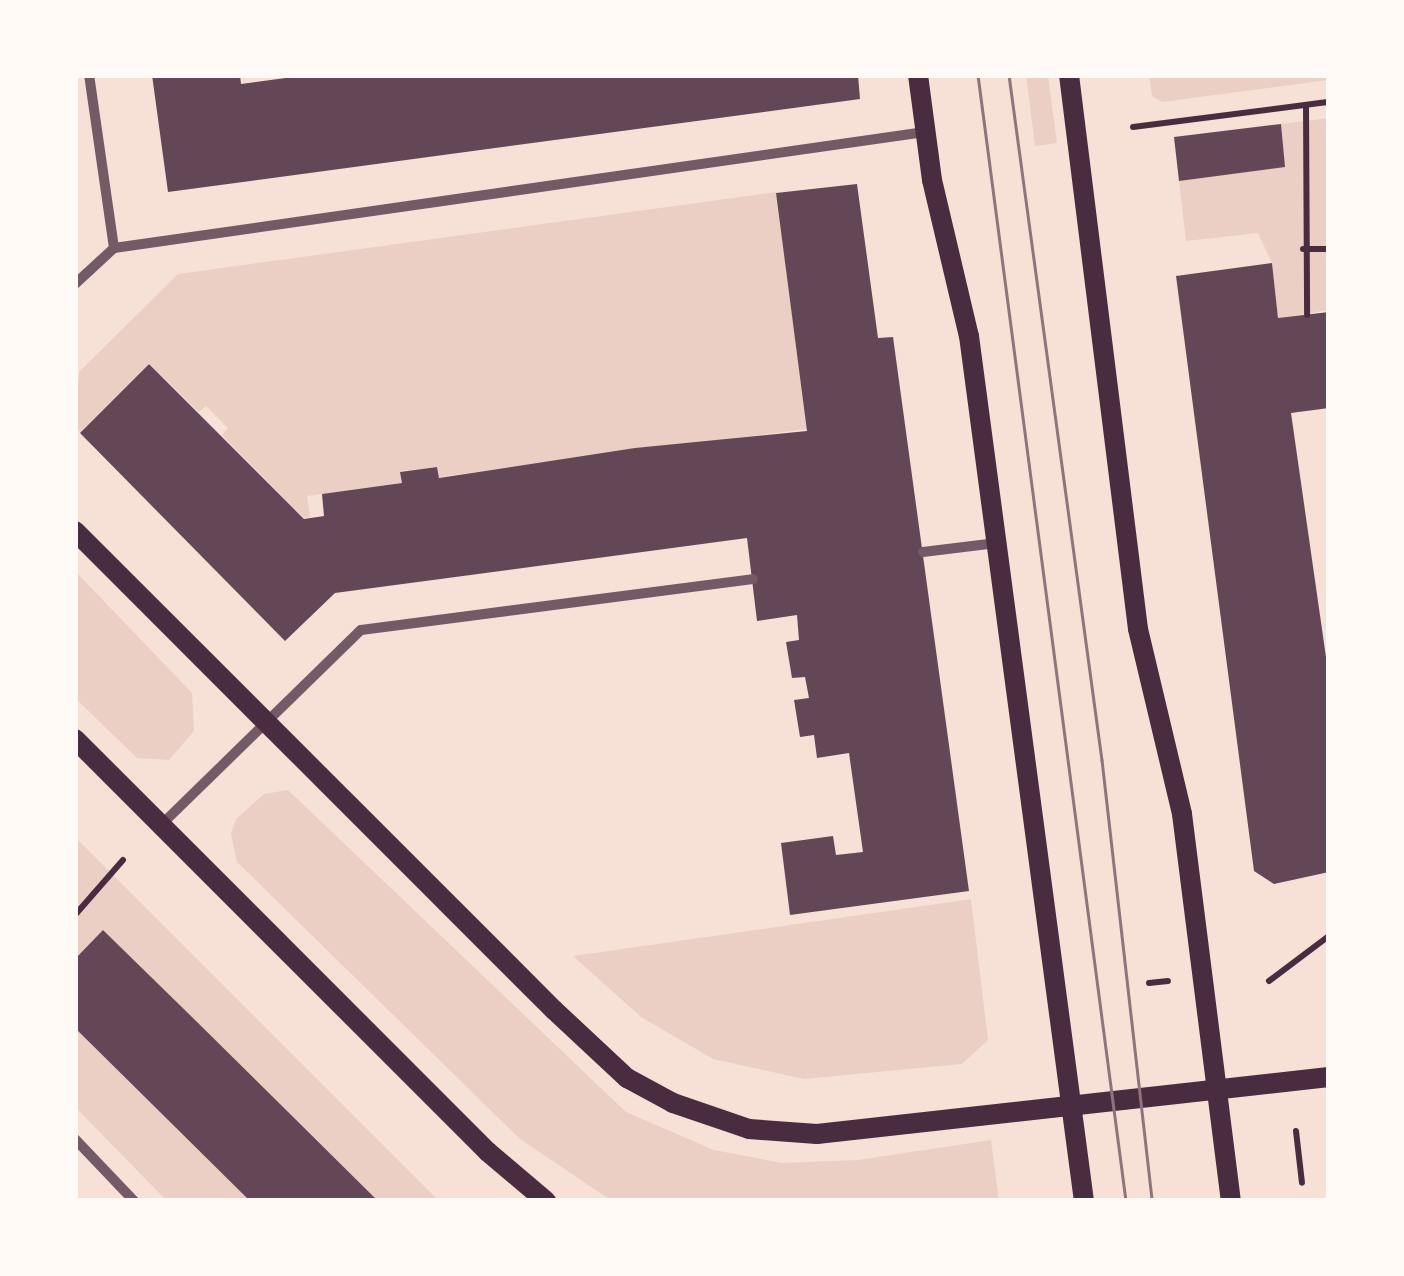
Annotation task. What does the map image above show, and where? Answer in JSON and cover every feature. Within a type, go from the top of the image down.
[{"type":"main road","points":[[918,75],[925,132],[968,336],[1084,1201]]},
{"type":"main road","points":[[1068,75],[1138,629],[1182,814],[1232,1201]]},
{"type":"main road","points":[[75,531],[566,1021],[627,1078],[673,1104],[749,1129],[816,1134],[1329,1077]]},
{"type":"main road","points":[[75,739],[488,1152],[546,1201]]},
{"type":"street","points":[[89,75],[114,248]]},
{"type":"street","points":[[75,284],[114,248],[925,132]]},
{"type":"street","points":[[923,552],[996,542]]},
{"type":"street","points":[[160,826],[361,630],[752,579]]},
{"type":"street","points":[[75,1139],[134,1201]]},
{"type":"path","points":[[1133,127],[1329,102]]},
{"type":"path","points":[[1306,105],[1303,249],[1308,314]]},
{"type":"path","points":[[1303,249],[1329,249]]},
{"type":"path","points":[[75,915],[123,860]]},
{"type":"path","points":[[1269,981],[1329,936]]},
{"type":"path","points":[[1296,1131],[1302,1182]]},
{"type":"shaded area","points":[[1026,75],[1048,75],[1057,143],[1035,146]]},
{"type":"shaded area","points":[[1149,75],[1329,75],[1329,80],[1162,102],[1152,96]]},
{"type":"shaded area","points":[[1329,118],[1329,310],[1278,318],[1272,263],[1258,233],[1186,241],[1179,181],[1284,167],[1281,124]]},
{"type":"shaded area","points":[[776,192],[807,429],[439,477],[437,467],[401,471],[402,483],[307,496],[310,517],[304,518],[222,435],[228,428],[206,406],[199,412],[149,363],[80,432],[75,425],[79,372],[178,274]]},
{"type":"shaded area","points":[[75,571],[192,693],[194,731],[169,760],[137,758],[75,698]]},
{"type":"shaded area","points":[[288,790],[626,1112],[714,1150],[782,1163],[858,1160],[991,1140],[999,1201],[609,1199],[520,1139],[237,862],[231,834],[236,819],[264,794]]},
{"type":"shaded area","points":[[75,837],[439,1201],[378,1201],[104,931],[75,959]]},
{"type":"shaded area","points":[[971,899],[988,1040],[962,1064],[804,1079],[713,1059],[641,1017],[573,956]]},
{"type":"shaded area","points":[[75,1028],[250,1201],[167,1201],[75,1107]]},
{"type":"building","points":[[152,75],[240,75],[241,84],[308,75],[858,75],[860,99],[168,192]]},
{"type":"building","points":[[1281,124],[1285,167],[1179,181],[1174,137]]},
{"type":"building","points":[[857,184],[878,338],[893,337],[969,891],[790,915],[781,843],[833,836],[836,855],[863,852],[849,753],[817,758],[814,735],[800,737],[794,700],[809,698],[805,677],[792,678],[786,642],[799,640],[797,615],[757,621],[747,538],[335,593],[285,641],[80,433],[149,364],[304,519],[324,516],[322,494],[402,483],[400,472],[437,467],[439,478],[635,448],[807,431],[776,193]]},
{"type":"building","points":[[1272,263],[1278,318],[1329,312],[1329,408],[1291,413],[1329,678],[1329,872],[1274,884],[1254,871],[1176,276]]},
{"type":"building","points":[[103,930],[378,1201],[250,1201],[75,1028],[75,959]]},
{"type":"tram line","points":[[978,75],[1126,1201]]},
{"type":"tram line","points":[[1009,75],[1102,760],[1152,1201]]}]
